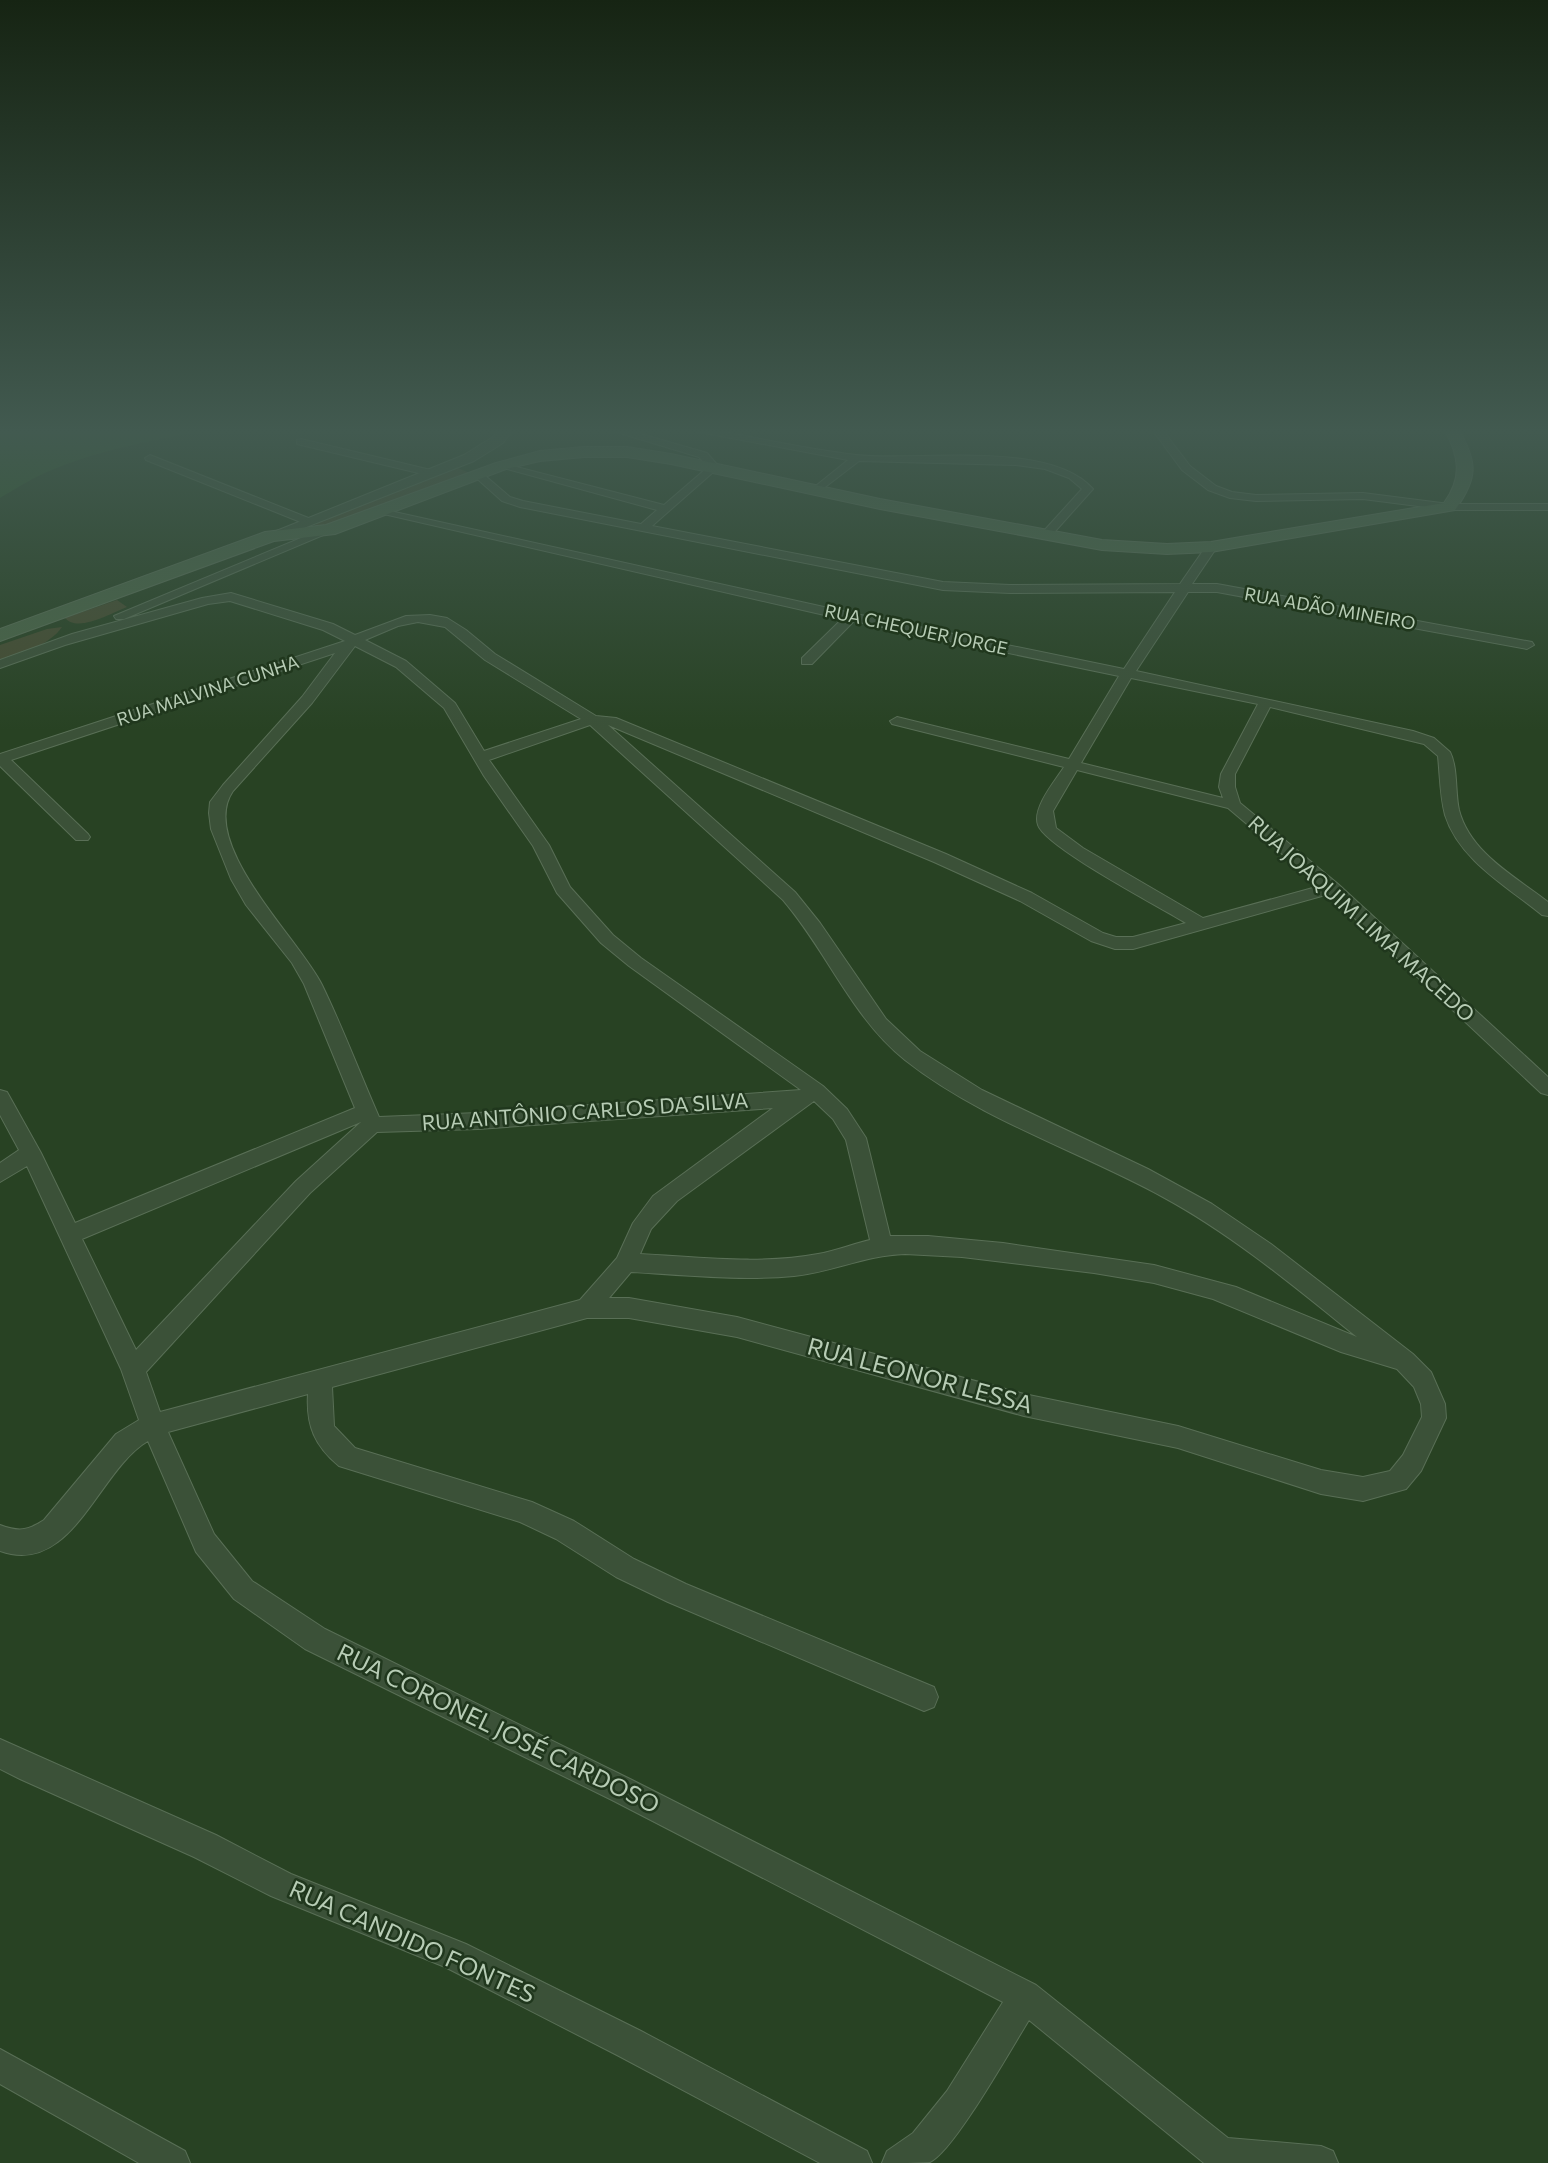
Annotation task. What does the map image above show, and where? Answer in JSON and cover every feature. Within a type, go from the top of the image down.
[{"type":"main road","points":[[0,635],[271,536],[332,529]]},
{"type":"main road","points":[[1014,529],[1102,545],[1167,549],[1211,547],[1318,529]]},
{"type":"street","points":[[271,536],[288,529]]},
{"type":"street","name":"RUA CHEQUER JORGE","points":[[458,529],[851,617],[1266,702],[1429,741],[1445,755],[1449,796],[1462,836],[1486,860],[1548,911]]},
{"type":"street","name":"RUA ADÃO MINEIRO","points":[[654,529],[943,586],[1010,589],[1224,589],[1527,645]]},
{"type":"street","points":[[1046,535],[1052,529]]},
{"type":"street","points":[[67,642],[165,596],[329,530]]},
{"type":"street","points":[[1202,925],[1077,851],[1050,831],[1045,824],[1045,811],[1127,674],[1211,547]]},
{"type":"street","points":[[0,664],[206,601],[231,597],[286,613],[401,664],[450,706],[492,776],[541,845],[563,889],[607,939],[635,962],[817,1091],[840,1114],[856,1138],[882,1246]]},
{"type":"street","points":[[807,661],[851,617]]},
{"type":"street","name":"RUA MALVINA CUNHA","points":[[1,759],[352,642],[413,618],[444,622],[461,631],[487,655],[592,720]]},
{"type":"street","points":[[132,1369],[370,1118],[313,984],[299,960],[252,901],[239,879],[219,829],[217,813],[219,802],[228,788],[307,700],[352,642]]},
{"type":"street","points":[[1233,805],[1227,787],[1228,774],[1266,702]]},
{"type":"street","points":[[482,757],[592,720],[611,721],[940,858],[1026,897],[1097,937],[1115,943],[1133,943],[1332,888]]},
{"type":"street","name":"RUA LEONOR LESSA","points":[[153,1425],[587,1308],[629,1308],[737,1327],[1024,1405],[1123,1423],[1250,1458],[1321,1482],[1363,1489],[1397,1481],[1412,1463],[1434,1419],[1433,1404],[1423,1380],[1405,1361],[1250,1240],[1176,1193],[1004,1111],[913,1055],[893,1039],[861,999],[799,908],[626,747],[592,720]]},
{"type":"street","name":"RUA JOAQUIM LIMA MACEDO","points":[[897,721],[1233,805],[1332,888],[1548,1088]]},
{"type":"street","points":[[1,759],[82,837]]},
{"type":"street","points":[[587,1308],[625,1263],[636,1234],[652,1211],[797,1099],[817,1091]]},
{"type":"street","name":"RUA CORONEL JOSÉ CARDOSO","points":[[0,1097],[31,1153],[132,1369],[153,1425],[205,1543],[243,1590],[315,1639],[622,1790],[1025,1996],[1217,2159]]},
{"type":"street","name":"RUA ANTÔNIO CARLOS DA SILVA","points":[[69,1235],[370,1118],[468,1123],[719,1102],[797,1099]]},
{"type":"street","points":[[0,1174],[31,1153]]},
{"type":"street","points":[[625,1263],[771,1268],[817,1264],[882,1246],[971,1248],[1095,1264],[1184,1282],[1269,1309],[1323,1336],[1365,1352],[1405,1361]]},
{"type":"street","points":[[321,1379],[318,1409],[321,1427],[328,1443],[348,1458],[523,1511],[565,1530],[625,1569],[924,1697]]},
{"type":"street","points":[[0,1538],[8,1544],[29,1545],[45,1536],[86,1493],[126,1442],[153,1425]]},
{"type":"street","name":"RUA CANDIDO FONTES","points":[[0,1753],[30,1769],[205,1846],[282,1885],[455,1955],[629,2043],[855,2163]]},
{"type":"street","points":[[899,2163],[925,2145],[959,2103],[1025,1996]]},
{"type":"street","points":[[0,2066],[173,2163]]},
{"type":"street","points":[[1217,2159],[1321,2163]]},
{"type":"shaded area","points":[[117,600],[127,607],[86,623],[71,622],[65,618]]},
{"type":"shaded area","points":[[62,627],[42,644],[0,662],[0,645],[47,629]]}]
